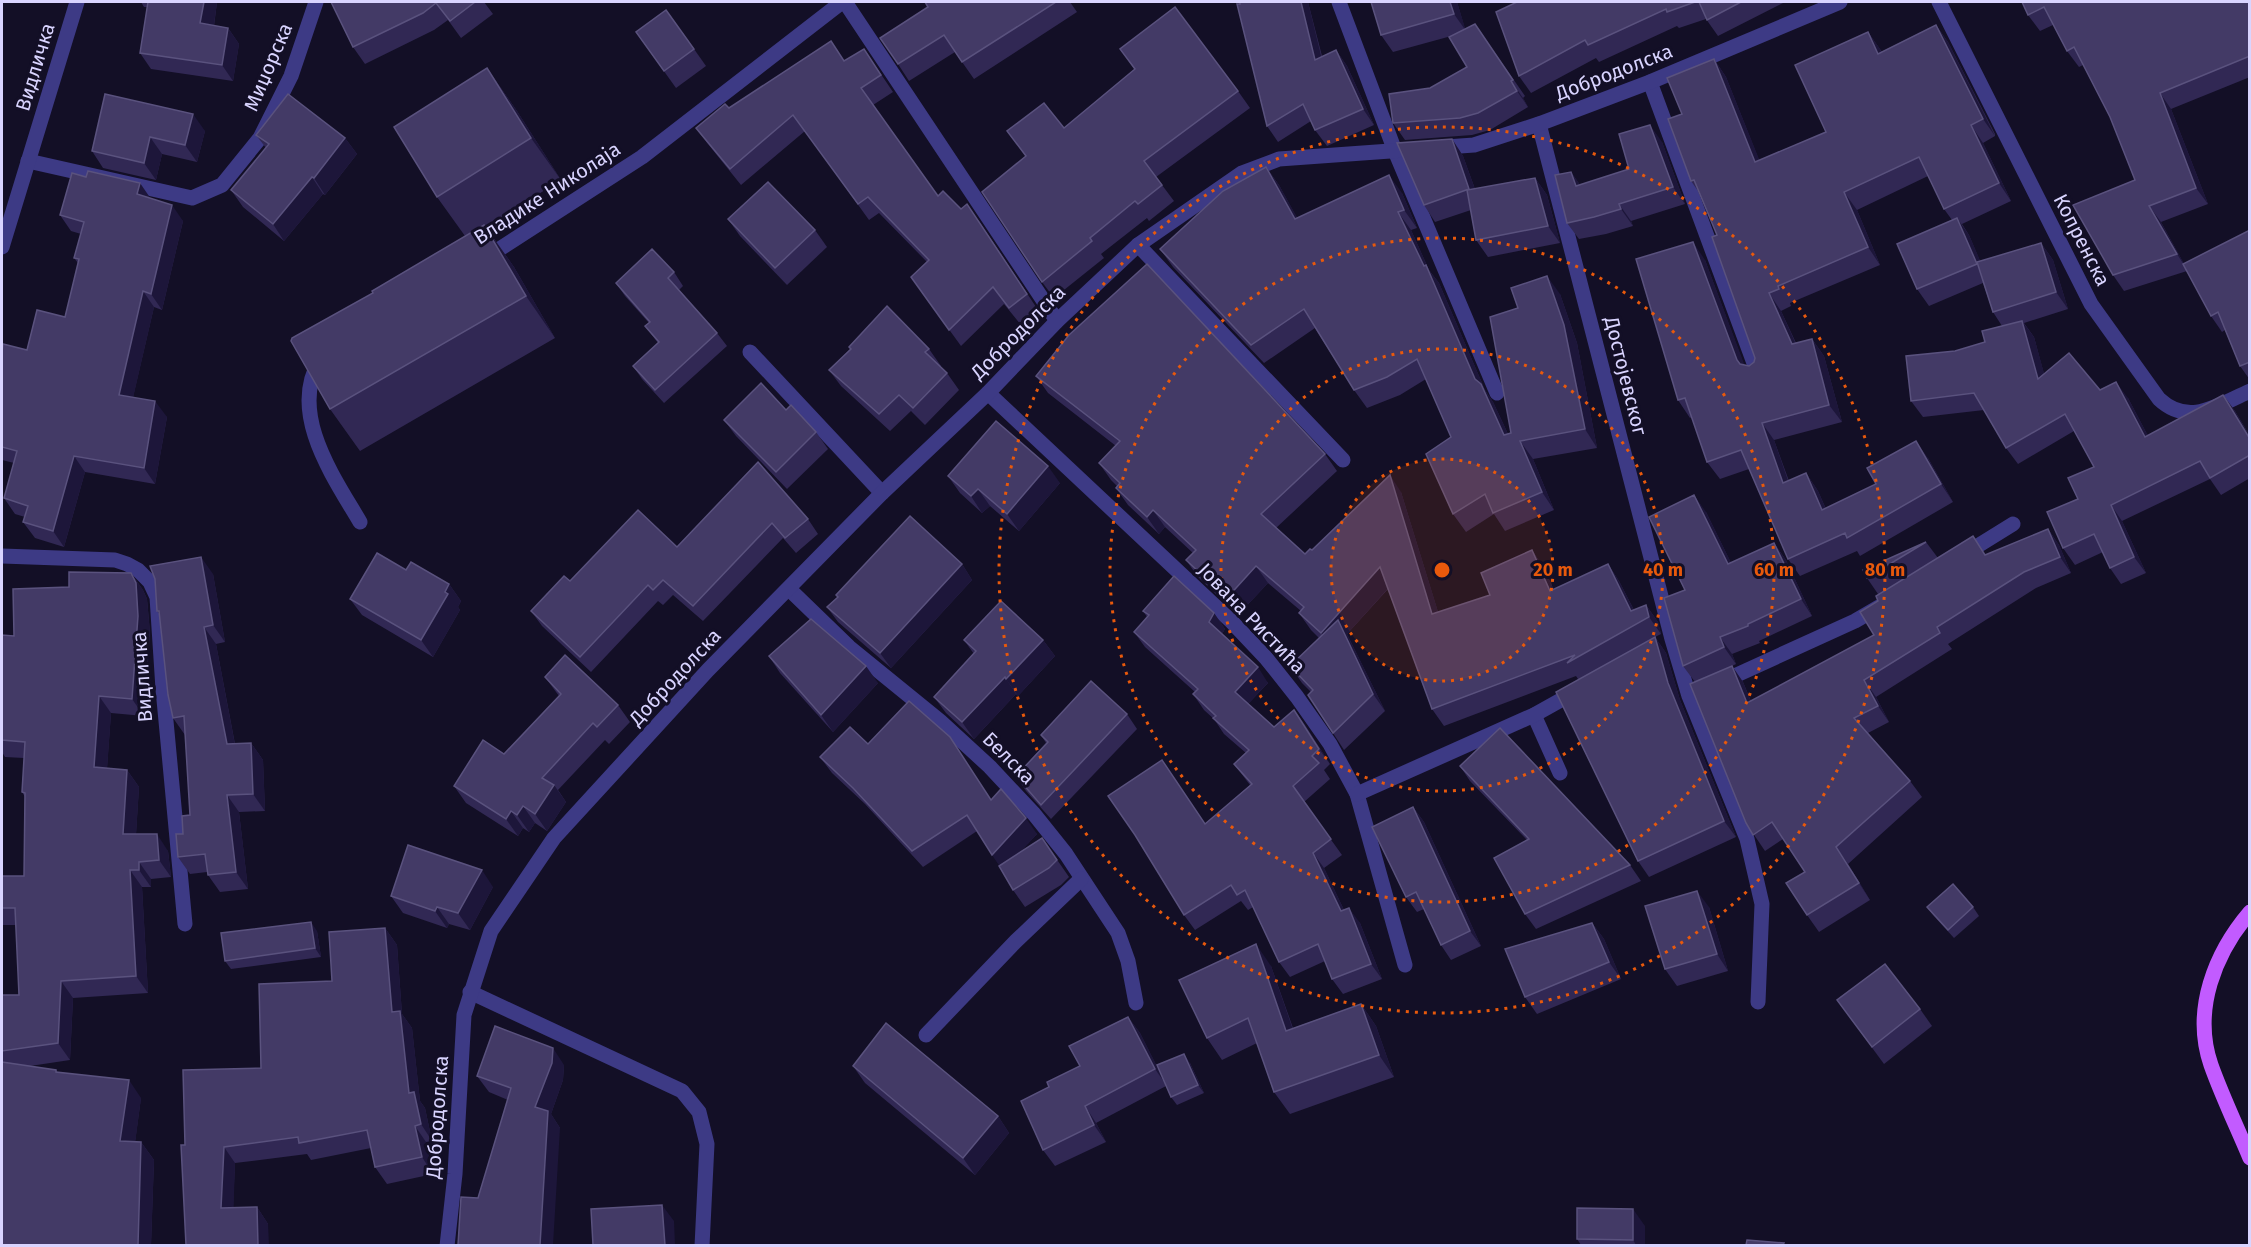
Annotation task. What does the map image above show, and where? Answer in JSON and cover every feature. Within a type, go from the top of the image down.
[{"type":"main road","points":[[2250,912],[2233,932],[2217,960],[2207,992],[2205,1031],[2210,1063],[2250,1158]]},
{"type":"street","name":"Видличка","points":[[2,248],[77,2]]},
{"type":"street","name":"Миџорска","points":[[28,161],[192,198],[222,184],[260,138],[291,76],[316,2]]},
{"type":"street","name":"Владике Николаја","points":[[470,267],[642,157],[843,2],[1057,321]]},
{"type":"street","points":[[1339,2],[1395,151],[1497,393]]},
{"type":"street","name":"Добродолска","points":[[447,1245],[455,1174],[464,1015],[470,992],[491,931],[554,838],[708,670],[882,493],[988,393],[1057,321],[1138,245],[1242,173],[1279,159],[1474,145],[1539,124],[1650,82],[1840,2]]},
{"type":"street","name":"Копренска","points":[[1940,2],[2091,304],[2159,399],[2168,408],[2189,414],[2199,413],[2250,391]]},
{"type":"street","points":[[1650,82],[1758,374]]},
{"type":"street","name":"Достојевског","points":[[1539,124],[1667,642],[1700,692],[1747,839],[1762,904],[1758,1002]]},
{"type":"street","points":[[1138,245],[1343,460]]},
{"type":"street","points":[[329,348],[313,371],[307,402],[314,432],[331,472],[360,522]]},
{"type":"street","points":[[750,352],[882,493]]},
{"type":"street","name":"Јована Ристића","points":[[988,393],[1232,621],[1298,697],[1330,744],[1357,794],[1405,965]]},
{"type":"street","points":[[1953,561],[2013,524]]},
{"type":"street","name":"Видличка","points":[[2,556],[115,561],[133,567],[150,582],[157,597],[163,689],[185,924]]},
{"type":"street","name":"Белска","points":[[789,589],[849,648],[940,721],[990,767],[1034,814],[1066,854],[1118,933],[1128,961],[1136,1003]]},
{"type":"street","points":[[1700,692],[1855,621],[1894,597]]},
{"type":"street","points":[[1357,794],[1534,714],[1593,682]]},
{"type":"street","points":[[1534,714],[1560,773]]},
{"type":"street","points":[[926,1035],[1016,941],[1082,879]]},
{"type":"street","points":[[470,992],[682,1091],[699,1112],[707,1144],[702,1245]]},
{"type":"building","points":[[148,2],[204,2],[200,23],[228,28],[222,65],[140,53]]},
{"type":"building","points":[[331,2],[475,2],[450,21],[436,3],[423,13],[353,47]]},
{"type":"building","points":[[925,2],[1056,2],[962,62],[944,35],[898,64],[880,38],[928,7]]},
{"type":"building","points":[[1240,2],[1301,2],[1315,60],[1336,50],[1363,109],[1315,130],[1303,104],[1267,126],[1237,4]]},
{"type":"building","points":[[1371,2],[1450,2],[1454,14],[1381,35]]},
{"type":"building","points":[[1517,2],[1695,2],[1667,12],[1666,9],[1588,45],[1585,40],[1519,76],[1496,12]]},
{"type":"building","points":[[1699,2],[1741,2],[1707,20]]},
{"type":"building","points":[[2022,2],[2250,2],[2250,56],[2160,93],[2196,188],[2149,206],[2177,254],[2113,275],[2073,205],[2135,180],[2110,117],[2074,47],[2067,51],[2044,7],[2028,15]]},
{"type":"building","points":[[1175,7],[1238,91],[1144,161],[1162,185],[1138,204],[1135,201],[1090,238],[1092,241],[1042,282],[982,192],[1026,156],[1007,131],[1044,103],[1064,128],[1135,69],[1120,49]]},
{"type":"building","points":[[666,10],[694,49],[664,71],[636,32]]},
{"type":"building","points":[[1475,24],[1513,80],[1511,81],[1517,91],[1478,113],[1460,118],[1393,123],[1389,94],[1430,88],[1467,67],[1449,37]]},
{"type":"building","points":[[1936,25],[1983,119],[1971,125],[1999,183],[1944,209],[1919,157],[1844,192],[1868,247],[1778,286],[1779,289],[1769,293],[1792,344],[1812,339],[1829,405],[1762,423],[1783,483],[1806,473],[1822,510],[1876,484],[1867,468],[1916,441],[1941,484],[1847,538],[1845,533],[1788,559],[1741,450],[1707,462],[1685,398],[1678,400],[1636,259],[1693,242],[1737,360],[1740,364],[1749,366],[1754,362],[1755,358],[1712,237],[1717,235],[1694,180],[1691,181],[1668,119],[1682,114],[1667,78],[1714,59],[1755,162],[1826,132],[1795,65],[1868,32],[1878,54]]},
{"type":"building","points":[[831,41],[844,61],[864,49],[881,75],[861,88],[938,196],[943,191],[961,209],[967,204],[1027,294],[1009,308],[993,287],[949,330],[911,277],[929,260],[868,197],[858,204],[793,115],[730,169],[696,128],[725,104],[729,108]]},
{"type":"building","points":[[487,68],[531,138],[437,197],[394,127]]},
{"type":"building","points":[[105,94],[193,114],[185,145],[150,137],[144,163],[92,151]]},
{"type":"building","points":[[288,94],[345,138],[314,178],[312,177],[273,224],[231,190],[269,144],[256,135]]},
{"type":"building","points":[[1650,125],[1673,187],[1619,204],[1621,209],[1567,223],[1555,175],[1571,172],[1576,186],[1629,169],[1619,134]]},
{"type":"building","points":[[1452,139],[1469,189],[1424,205],[1397,143]]},
{"type":"building","points":[[1266,167],[1295,219],[1389,175],[1404,210],[1398,212],[1424,266],[1426,265],[1475,379],[1481,384],[1504,435],[1511,433],[1490,317],[1518,308],[1511,288],[1547,276],[1564,325],[1585,429],[1520,441],[1542,492],[1493,513],[1485,494],[1453,514],[1426,454],[1451,437],[1417,359],[1387,377],[1354,390],[1304,309],[1251,345],[1160,249],[1223,191]]},
{"type":"building","points":[[88,171],[140,183],[137,194],[172,205],[151,294],[143,291],[119,395],[155,401],[144,468],[74,456],[53,531],[23,522],[28,506],[4,498],[17,451],[2,447],[2,352],[3,344],[27,350],[37,310],[65,317],[79,259],[74,258],[84,222],[60,215],[72,173],[86,177]]},
{"type":"building","points":[[1535,178],[1548,226],[1476,240],[1467,190]]},
{"type":"building","points":[[768,182],[815,230],[775,268],[728,219]]},
{"type":"building","points":[[1957,218],[1977,264],[1917,289],[1897,244]]},
{"type":"building","points":[[484,225],[526,296],[330,409],[291,341],[292,338],[373,293],[372,291]]},
{"type":"building","points":[[2250,230],[2250,362],[2240,366],[2218,312],[2211,316],[2183,264]]},
{"type":"building","points":[[2041,243],[2056,292],[1993,312],[1977,262]]},
{"type":"building","points":[[652,249],[674,272],[668,278],[717,333],[655,390],[633,366],[659,342],[645,326],[650,322],[616,283]]},
{"type":"building","points":[[1147,264],[1325,454],[1261,514],[1305,554],[1310,549],[1312,550],[1390,475],[1432,614],[1490,595],[1481,573],[1532,550],[1550,591],[1608,564],[1631,611],[1646,605],[1649,617],[1567,663],[1575,655],[1432,709],[1380,567],[1321,633],[1299,613],[1304,607],[1256,566],[1227,598],[1186,560],[1196,550],[1153,510],[1147,517],[1116,488],[1120,483],[1099,463],[1120,441],[1036,376],[1069,335]]},
{"type":"building","points":[[887,306],[929,349],[925,352],[947,373],[913,408],[899,395],[879,414],[829,370],[851,349],[849,347]]},
{"type":"building","points":[[2022,321],[2038,379],[2069,353],[2100,390],[2116,382],[2145,437],[2223,395],[2250,439],[2250,455],[2210,478],[2200,461],[2111,505],[2134,557],[2110,568],[2094,534],[2063,548],[2047,512],[2078,499],[2068,478],[2094,467],[2065,414],[2006,448],[1974,393],[1911,401],[1906,356],[1955,351],[1985,342],[1982,331]]},
{"type":"building","points":[[761,383],[786,410],[791,405],[816,432],[776,472],[724,420]]},
{"type":"building","points":[[996,421],[1048,466],[1007,514],[978,489],[971,496],[948,476]]},
{"type":"building","points":[[758,462],[808,519],[785,538],[772,523],[693,606],[663,580],[653,590],[648,585],[580,657],[531,611],[564,576],[570,581],[638,510],[677,547]]},
{"type":"building","points":[[1694,495],[1728,564],[1774,543],[1801,599],[1748,626],[1720,637],[1724,647],[1683,666],[1664,598],[1685,590],[1649,517]]},
{"type":"building","points":[[910,516],[962,564],[880,653],[827,607]]},
{"type":"building","points":[[2048,529],[2060,557],[2024,572],[1937,627],[1940,633],[1864,680],[1878,706],[1854,718],[1910,781],[1836,847],[1859,883],[1807,915],[1786,883],[1805,872],[1772,822],[1753,835],[1746,823],[1690,684],[1732,666],[1747,703],[1874,635],[1860,612],[1878,601],[1876,596],[1973,536],[1985,555]]},
{"type":"building","points":[[1926,542],[1867,578],[1863,570]]},
{"type":"building","points":[[377,553],[406,570],[411,562],[449,584],[445,592],[448,594],[421,640],[350,599]]},
{"type":"building","points":[[201,557],[213,625],[204,627],[227,744],[251,743],[253,794],[227,795],[236,872],[208,875],[205,854],[178,857],[176,834],[183,834],[182,816],[190,815],[184,716],[173,718],[168,695],[159,611],[157,611],[155,579],[150,566]]},
{"type":"building","points":[[69,572],[131,573],[136,583],[138,616],[132,699],[99,696],[94,767],[127,770],[123,834],[157,834],[159,860],[139,862],[139,870],[130,870],[136,976],[61,981],[58,1043],[2,1051],[2,995],[19,995],[15,908],[2,908],[2,876],[24,876],[25,793],[22,792],[25,742],[2,740],[2,635],[14,636],[13,589],[69,587]]},
{"type":"building","points":[[1174,576],[1214,613],[1209,622],[1258,667],[1235,692],[1274,727],[1294,710],[1319,749],[1312,756],[1319,763],[1293,786],[1331,839],[1313,853],[1341,911],[1349,908],[1371,964],[1332,979],[1318,944],[1279,962],[1245,890],[1237,895],[1231,885],[1184,915],[1108,796],[1162,760],[1205,824],[1252,784],[1234,764],[1249,750],[1213,718],[1216,716],[1193,694],[1198,689],[1134,632],[1149,615],[1143,611]]},
{"type":"building","points":[[1001,601],[1043,640],[962,722],[934,697],[976,651],[964,640]]},
{"type":"building","points":[[811,619],[866,666],[821,715],[769,656]]},
{"type":"building","points":[[1338,620],[1373,694],[1333,733],[1308,695],[1313,690],[1290,666]]},
{"type":"building","points":[[1655,637],[1668,683],[1724,821],[1638,861],[1556,692]]},
{"type":"building","points":[[565,655],[618,705],[597,727],[593,723],[542,778],[554,785],[535,814],[523,806],[517,815],[511,811],[506,819],[454,786],[483,740],[504,754],[561,694],[545,677]]},
{"type":"building","points":[[1091,681],[1127,714],[1041,805],[1016,776],[1048,742],[1041,735]]},
{"type":"building","points":[[909,701],[950,737],[991,800],[1001,789],[1026,818],[992,855],[967,815],[912,851],[853,788],[820,757],[850,727],[868,744]]},
{"type":"building","points":[[1500,728],[1630,865],[1525,914],[1494,858],[1529,839],[1460,766]]},
{"type":"building","points":[[1413,807],[1470,931],[1441,945],[1416,892],[1406,897],[1372,827]]},
{"type":"building","points":[[1042,838],[1057,860],[1049,868],[1013,890],[999,866]]},
{"type":"building","points":[[408,845],[482,870],[458,913],[437,907],[435,911],[391,896]]},
{"type":"building","points":[[1953,884],[1973,907],[1948,930],[1927,907]]},
{"type":"building","points":[[1697,891],[1717,954],[1665,969],[1645,906]]},
{"type":"building","points":[[311,922],[315,948],[225,961],[221,933]]},
{"type":"building","points":[[1592,923],[1609,962],[1525,997],[1505,949]]},
{"type":"building","points":[[385,928],[392,1012],[400,1011],[409,1093],[414,1092],[421,1124],[415,1126],[422,1157],[375,1167],[367,1130],[299,1143],[298,1137],[224,1147],[221,1208],[257,1207],[258,1245],[186,1245],[181,1145],[185,1145],[183,1070],[261,1068],[259,984],[332,981],[329,932]]},
{"type":"building","points":[[1256,944],[1286,1031],[1361,1004],[1379,1055],[1274,1092],[1248,1018],[1207,1038],[1179,980]]},
{"type":"building","points":[[1885,964],[1920,1009],[1872,1047],[1837,1000]]},
{"type":"building","points":[[1128,1017],[1155,1069],[1085,1106],[1094,1125],[1043,1150],[1021,1101],[1049,1087],[1047,1082],[1080,1066],[1069,1046]]},
{"type":"building","points":[[886,1023],[998,1116],[963,1158],[853,1066]]},
{"type":"building","points":[[495,1026],[553,1048],[552,1063],[535,1107],[548,1111],[540,1245],[458,1245],[461,1197],[478,1198],[511,1088],[477,1076]]},
{"type":"building","points":[[1184,1054],[1198,1085],[1171,1097],[1157,1065]]},
{"type":"building","points":[[2,1062],[56,1070],[56,1072],[129,1080],[120,1141],[141,1142],[138,1245],[2,1245]]},
{"type":"building","points":[[662,1205],[665,1245],[593,1245],[591,1209]]},
{"type":"building","points":[[1577,1208],[1633,1209],[1633,1240],[1577,1239]]},
{"type":"building","points":[[1747,1240],[1784,1243],[1783,1245],[1746,1245]]}]
